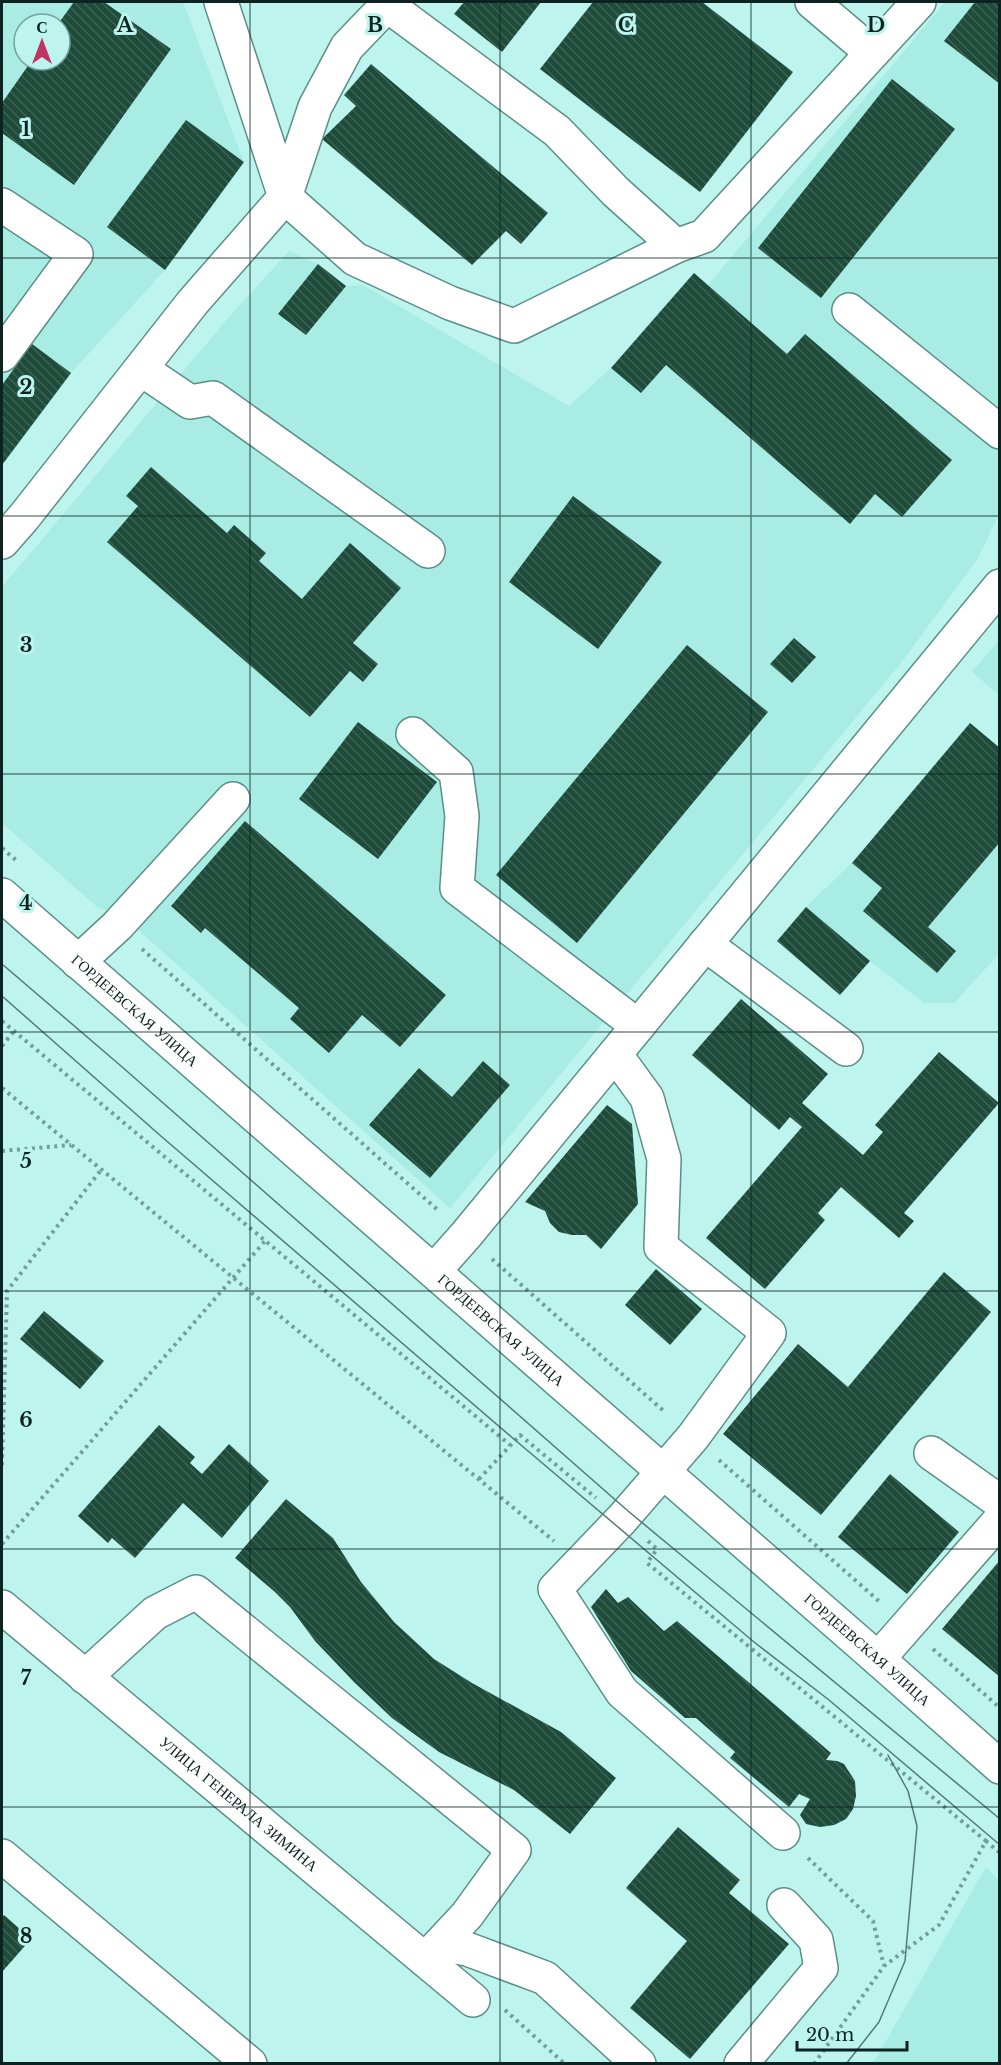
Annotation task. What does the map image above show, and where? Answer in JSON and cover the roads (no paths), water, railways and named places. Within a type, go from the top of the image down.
[{"type":"street","points":[[221,2],[285,197],[355,259],[450,303],[514,326],[676,246],[704,236],[919,2]]},
{"type":"street","points":[[812,2],[872,53]]},
{"type":"street","points":[[2,542],[193,302],[285,197],[320,97],[347,47],[387,3],[557,131],[616,192],[676,246]]},
{"type":"street","points":[[2,205],[76,254],[2,355]]},
{"type":"street","points":[[849,310],[999,432]]},
{"type":"street","points":[[141,369],[190,402],[213,398],[428,551]]},
{"type":"street","points":[[434,1271],[999,586]]},
{"type":"street","points":[[413,734],[456,772],[462,816],[457,888],[638,1026]]},
{"type":"street","points":[[78,962],[117,927],[233,799]]},
{"type":"street","name":"ГОРДЕЕВСКАЯ УЛИЦА","points":[[2,895],[999,1767]]},
{"type":"street","points":[[705,944],[846,1049]]},
{"type":"street","points":[[615,1054],[647,1098],[664,1159],[661,1247],[769,1333],[693,1437],[622,1519],[555,1589],[622,1692],[783,1833]]},
{"type":"street","points":[[931,1453],[999,1502]]},
{"type":"street","points":[[878,1659],[999,1520]]},
{"type":"street","points":[[85,1677],[155,1613],[196,1592],[514,1850],[467,1915],[433,1952]]},
{"type":"street","name":"УЛИЦА ГЕНЕРАЛА ЗИМИНА","points":[[2,1607],[85,1677],[433,1952],[473,2000]]},
{"type":"street","points":[[2,1856],[250,2064]]},
{"type":"street","points":[[741,2064],[821,1968],[816,1940],[784,1905]]},
{"type":"street","points":[[433,1952],[467,1949],[545,1978],[639,2064]]},
{"type":"tram line","points":[[2,964],[628,1511],[1000,1819]]},
{"type":"tram line","points":[[2,996],[162,1137],[515,1440],[754,1642],[829,1700],[1000,1845]]},
{"type":"tram line","points":[[846,2064],[879,2022],[905,1961],[917,1826],[908,1791],[888,1755]]}]
